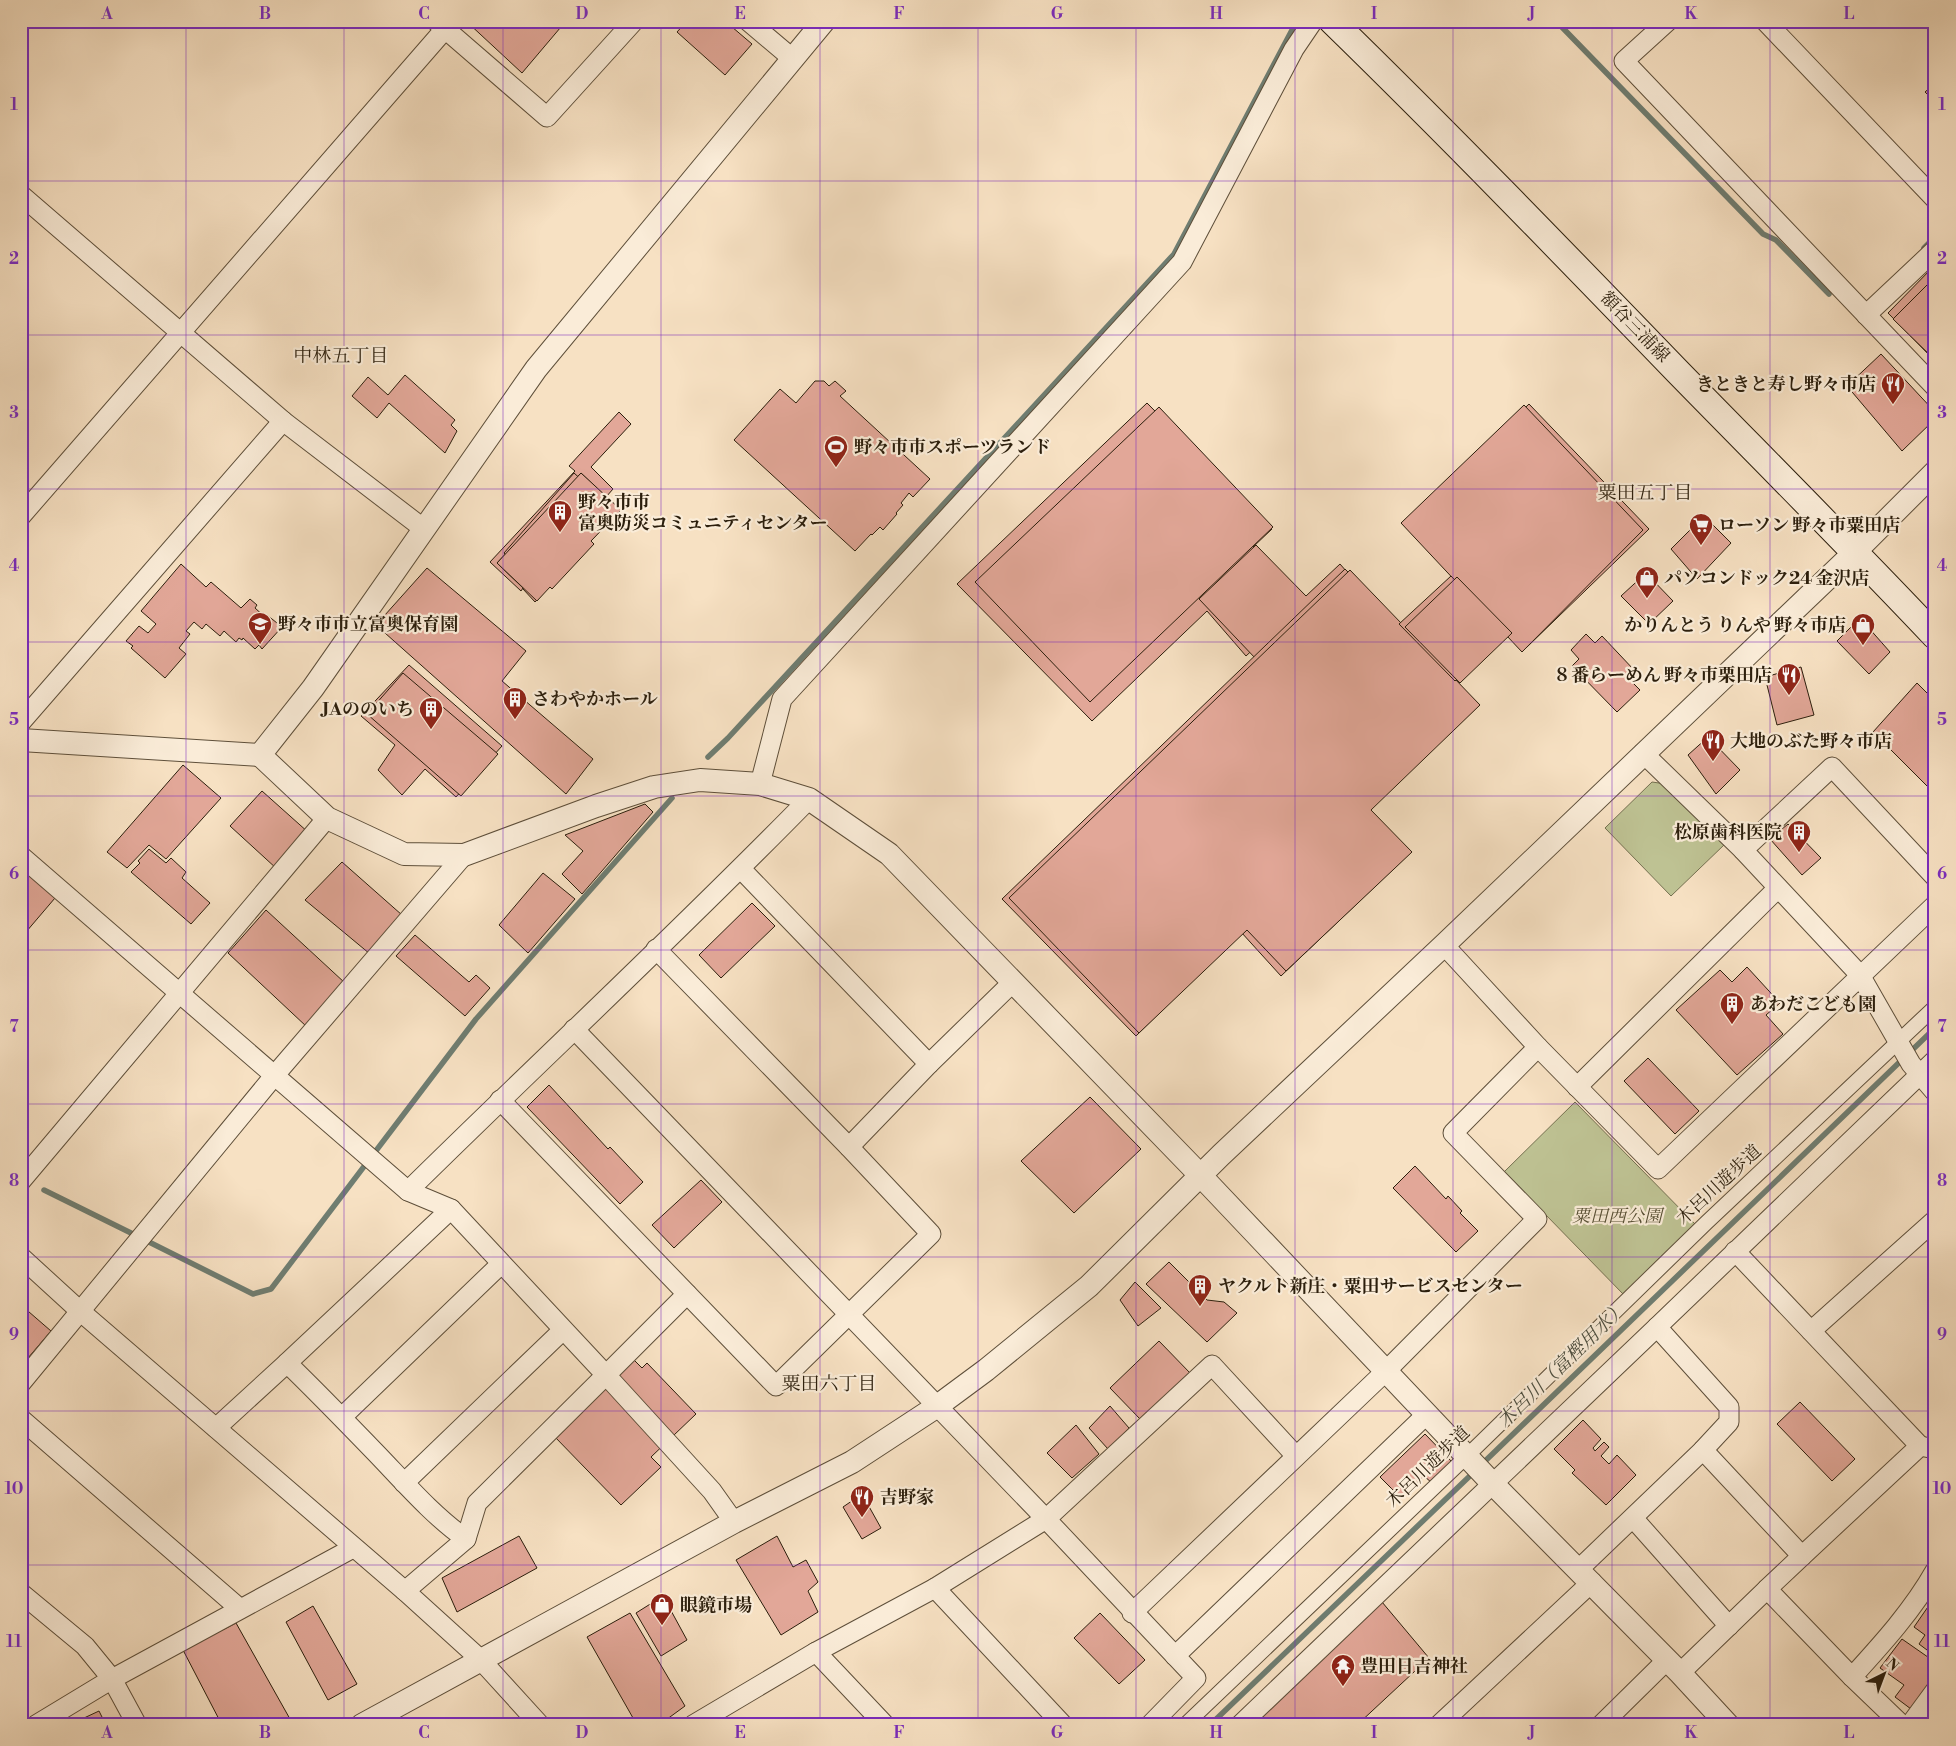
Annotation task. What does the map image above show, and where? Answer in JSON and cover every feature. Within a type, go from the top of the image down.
[{"type":"main road","name":"額谷三浦線","points":[[1332,21],[1422,109],[1935,636]]},
{"type":"street","points":[[21,516],[181,332],[440,25],[547,117],[634,21]]},
{"type":"street","points":[[748,21],[793,59]]},
{"type":"street","points":[[260,756],[313,688],[536,369],[824,21]]},
{"type":"street","points":[[760,784],[782,699],[1182,262],[1294,49],[1313,21]]},
{"type":"street","points":[[1668,21],[1624,61],[1935,387]]},
{"type":"street","points":[[1765,21],[1935,199]]},
{"type":"street","points":[[21,195],[283,421],[424,529]]},
{"type":"street","points":[[1866,315],[1935,250]]},
{"type":"street","points":[[21,722],[283,421]]},
{"type":"street","points":[[362,1725],[734,1522],[852,1462],[936,1407],[986,1370],[1089,1286],[1201,1176],[1855,552],[1935,472]]},
{"type":"street","points":[[21,740],[260,756],[327,818],[404,854],[464,854],[654,786],[700,780],[760,784],[809,799],[889,854],[1201,1176],[1478,1468],[1674,1666],[1728,1725]]},
{"type":"street","points":[[1643,753],[1743,850],[1860,975],[1915,1069],[1935,1092]]},
{"type":"street","points":[[1743,850],[1832,766],[1935,877]]},
{"type":"street","points":[[408,1191],[656,949],[741,869],[809,799]]},
{"type":"street","points":[[25,1168],[179,992],[327,818]]},
{"type":"street","points":[[21,1383],[274,1076],[464,854]]},
{"type":"street","points":[[21,856],[408,1191],[451,1209],[712,1490],[734,1522]]},
{"type":"street","points":[[741,869],[929,1064]]},
{"type":"street","points":[[1577,1087],[1778,888]]},
{"type":"street","points":[[1444,945],[1538,1047],[1658,1169],[1935,905]]},
{"type":"street","points":[[500,1100],[776,1386],[850,1315],[931,1234],[656,949]]},
{"type":"street","points":[[849,1147],[929,1064],[1013,982]]},
{"type":"street","name":"木呂川遊歩道","points":[[1185,1725],[1478,1468],[1706,1223],[1899,1044],[1935,1008]]},
{"type":"street","points":[[574,1029],[850,1315],[936,1407],[1046,1519],[1132,1613],[1196,1678],[1150,1725]]},
{"type":"street","points":[[1132,1613],[1386,1371],[1537,1219],[1453,1133],[1538,1047]]},
{"type":"street","points":[[1245,1723],[1478,1468],[1657,1327],[1915,1069],[1935,1060]]},
{"type":"street","points":[[216,1428],[451,1209]]},
{"type":"street","points":[[1810,1331],[1935,1220]]},
{"type":"street","points":[[1600,1725],[1674,1666],[1729,1626],[1802,1556],[1927,1448],[1810,1331],[1735,1251]]},
{"type":"street","points":[[21,1257],[80,1311],[405,1591],[480,1659],[540,1725]]},
{"type":"street","points":[[342,1417],[501,1264]]},
{"type":"street","points":[[405,1591],[466,1539],[477,1503],[687,1294]]},
{"type":"street","points":[[1440,1725],[1586,1576],[1633,1518],[1729,1422],[1729,1407],[1657,1327]]},
{"type":"street","points":[[404,1483],[563,1330]]},
{"type":"street","points":[[287,1362],[449,1528],[466,1539]]},
{"type":"street","points":[[699,1724],[816,1652],[935,1588],[1046,1519],[1212,1365],[1296,1456]]},
{"type":"street","points":[[1175,1656],[1427,1414]]},
{"type":"street","points":[[21,1419],[239,1608]]},
{"type":"street","points":[[1703,1450],[1802,1556]]},
{"type":"street","points":[[1633,1518],[1729,1626]]},
{"type":"street","points":[[36,1725],[112,1678],[353,1548]]},
{"type":"street","points":[[1852,1677],[1879,1647],[1925,1588],[1935,1571]]},
{"type":"street","points":[[935,1588],[1063,1725]]},
{"type":"street","points":[[1767,1589],[1852,1677],[1902,1725]]},
{"type":"street","points":[[21,1593],[85,1646],[112,1678],[137,1725]]},
{"type":"street","points":[[816,1652],[885,1725]]},
{"type":"street","points":[[1910,1725],[1935,1691]]},
{"type":"green space","points":[[1652,782],[1666,784],[1725,844],[1671,896],[1605,828]]},
{"type":"green space","name":"粟田西公園","points":[[1575,1102],[1695,1224],[1624,1295],[1504,1172]]},
{"type":"building","points":[[466,21],[566,21],[522,73]]},
{"type":"building","points":[[687,21],[725,21],[752,44],[725,75],[677,32]]},
{"type":"building","points":[[1935,83],[1935,102],[1925,92]]},
{"type":"building","points":[[1935,265],[1935,361],[1888,313]]},
{"type":"building","points":[[1935,277],[1935,360],[1893,319]]},
{"type":"building","points":[[1881,354],[1935,412],[1935,419],[1902,451],[1847,386]]},
{"type":"building","points":[[405,375],[455,420],[451,425],[457,431],[445,453],[389,403],[377,418],[352,396],[368,377],[388,395]]},
{"type":"building","name":"野々市市スポーツランド","points":[[815,381],[824,381],[829,386],[835,381],[846,391],[840,396],[930,479],[913,497],[909,493],[901,503],[903,505],[897,514],[883,530],[880,527],[855,551],[734,440],[780,389],[796,403]]},
{"type":"building","points":[[1147,403],[1272,529],[1253,547],[1307,599],[1246,656],[1207,611],[1092,721],[957,584]]},
{"type":"building","points":[[1529,404],[1649,529],[1526,648],[1405,523]]},
{"type":"building","points":[[1524,405],[1643,530],[1522,652],[1401,523]]},
{"type":"building","points":[[1159,407],[1273,527],[1090,702],[975,582]]},
{"type":"building","points":[[619,412],[631,424],[591,467],[613,489],[606,497],[581,473],[497,563],[523,588],[521,591],[490,562],[575,471],[569,466]]},
{"type":"building","name":"野々市市 富奥防災コミュニティセンター","points":[[574,473],[617,512],[535,602],[523,589],[527,573],[504,553]]},
{"type":"building","name":"野々市市 富奥防災コミュニティセンター","points":[[581,473],[621,510],[591,541],[594,544],[552,589],[550,587],[537,601],[497,563]]},
{"type":"building","name":"ローソン 野々市粟田店","points":[[1704,516],[1731,543],[1697,579],[1671,549]]},
{"type":"building","points":[[1256,545],[1306,596],[1340,564],[1347,572],[1256,659],[1199,599]]},
{"type":"building","points":[[181,564],[206,587],[211,582],[241,608],[250,599],[257,605],[255,608],[265,617],[267,615],[282,627],[262,649],[259,645],[255,649],[243,638],[242,640],[239,638],[236,642],[224,631],[220,636],[206,624],[202,629],[194,622],[186,631],[190,634],[179,648],[186,654],[165,678],[131,648],[133,646],[126,641],[139,626],[148,633],[156,624],[141,611]]},
{"type":"building","name":"さわやかホール","points":[[427,568],[526,651],[502,681],[593,759],[566,794],[376,625]]},
{"type":"building","points":[[1345,569],[1479,705],[1367,811],[1409,854],[1281,976],[1241,932],[1136,1036],[1002,899]]},
{"type":"building","points":[[1350,570],[1480,705],[1371,810],[1412,852],[1286,971],[1247,930],[1139,1033],[1009,898]]},
{"type":"building","name":"パソコンドック24 金沢店","points":[[1646,573],[1673,601],[1649,624],[1621,596]]},
{"type":"building","points":[[1451,576],[1506,634],[1455,681],[1399,624]]},
{"type":"building","points":[[1457,577],[1512,633],[1460,683],[1405,627]]},
{"type":"building","name":"かりんとう りんや 野々市店","points":[[1860,618],[1890,652],[1869,674],[1837,641]]},
{"type":"building","points":[[1586,634],[1595,643],[1602,636],[1635,671],[1629,679],[1640,690],[1617,712],[1572,666],[1579,659],[1571,650]]},
{"type":"building","name":"JAののいち","points":[[409,665],[502,746],[456,797],[425,769],[402,795],[378,770],[395,745],[361,716]]},
{"type":"building","name":"８番らーめん 野々市栗田店","points":[[1801,667],[1814,715],[1777,725],[1765,677]]},
{"type":"building","name":"JAののいち","points":[[403,673],[498,754],[461,796],[367,714]]},
{"type":"building","points":[[1917,683],[1935,701],[1934,793],[1873,732]]},
{"type":"building","name":"大地のぶた野々市店","points":[[1708,737],[1740,770],[1716,794],[1688,755]]},
{"type":"building","points":[[183,765],[221,798],[166,859],[149,845],[127,868],[107,852]]},
{"type":"building","points":[[262,791],[309,833],[277,869],[230,826]]},
{"type":"building","points":[[645,804],[653,812],[582,894],[562,874],[583,851],[565,835]]},
{"type":"building","name":"松原歯科医院","points":[[1788,824],[1821,858],[1802,875],[1770,839]]},
{"type":"building","points":[[149,849],[166,863],[171,858],[186,872],[182,878],[210,903],[191,924],[131,872],[140,863],[138,861]]},
{"type":"building","points":[[342,862],[402,915],[370,954],[305,900]]},
{"type":"building","points":[[21,868],[55,898],[26,932],[21,927]]},
{"type":"building","points":[[543,873],[575,899],[528,953],[499,925]]},
{"type":"building","points":[[752,903],[775,926],[721,978],[699,955]]},
{"type":"building","points":[[266,910],[345,983],[307,1027],[228,953]]},
{"type":"building","points":[[415,935],[469,982],[476,975],[490,988],[465,1016],[396,956]]},
{"type":"building","name":"あわだこども園","points":[[1747,967],[1780,1003],[1766,1015],[1783,1034],[1737,1075],[1676,1010],[1720,970],[1732,982]]},
{"type":"building","points":[[1648,1058],[1699,1111],[1675,1134],[1624,1081]]},
{"type":"building","points":[[549,1085],[608,1149],[610,1147],[643,1182],[620,1204],[527,1107]]},
{"type":"building","points":[[1090,1097],[1141,1149],[1074,1213],[1021,1161]]},
{"type":"building","points":[[1415,1166],[1446,1199],[1448,1196],[1462,1211],[1460,1213],[1478,1231],[1456,1252],[1393,1188]]},
{"type":"building","points":[[701,1180],[722,1202],[674,1248],[652,1225]]},
{"type":"building","name":"ヤクルト新庄・粟田サービスセンター","points":[[1169,1262],[1207,1300],[1224,1302],[1237,1313],[1207,1342],[1146,1284]]},
{"type":"building","points":[[1135,1282],[1161,1308],[1138,1326],[1120,1300]]},
{"type":"building","points":[[21,1305],[51,1331],[28,1358],[21,1353]]},
{"type":"building","points":[[1159,1341],[1191,1374],[1140,1419],[1110,1388]]},
{"type":"building","points":[[634,1360],[642,1368],[647,1363],[696,1414],[651,1457],[661,1467],[621,1505],[554,1436]]},
{"type":"building","points":[[1800,1402],[1855,1459],[1832,1481],[1777,1424]]},
{"type":"building","points":[[1110,1406],[1129,1428],[1108,1449],[1089,1428]]},
{"type":"building","points":[[1583,1420],[1601,1439],[1593,1448],[1595,1451],[1604,1442],[1609,1447],[1601,1456],[1609,1464],[1617,1455],[1636,1475],[1606,1505],[1572,1473],[1575,1470],[1554,1449]]},
{"type":"building","points":[[1076,1425],[1099,1454],[1072,1478],[1047,1453]]},
{"type":"building","points":[[1425,1434],[1453,1463],[1432,1483],[1424,1476],[1401,1498],[1380,1477]]},
{"type":"building","name":"吉野家","points":[[862,1494],[881,1528],[862,1539],[843,1507]]},
{"type":"building","points":[[519,1536],[537,1568],[457,1612],[442,1578]]},
{"type":"building","points":[[777,1536],[793,1567],[806,1560],[818,1582],[808,1591],[818,1612],[781,1635],[736,1560]]},
{"type":"building","name":"眼鏡市場","points":[[663,1596],[687,1640],[661,1656],[636,1613]]},
{"type":"building","points":[[1932,1601],[1935,1603],[1935,1656],[1919,1644],[1925,1635],[1914,1627]]},
{"type":"building","name":"豊田日吉神社","points":[[1382,1602],[1429,1658],[1357,1725],[1265,1725],[1257,1716]]},
{"type":"building","points":[[313,1606],[357,1684],[328,1700],[286,1622]]},
{"type":"building","points":[[630,1613],[685,1706],[659,1725],[637,1725],[587,1637]]},
{"type":"building","points":[[1100,1613],[1145,1660],[1119,1684],[1074,1638]]},
{"type":"building","points":[[236,1623],[290,1719],[282,1725],[222,1725],[183,1650]]},
{"type":"building","points":[[1902,1639],[1935,1662],[1935,1685],[1911,1709],[1895,1697],[1904,1685],[1880,1668]]},
{"type":"building","points":[[99,1711],[106,1725],[69,1725]]},
{"type":"waterway","points":[[1556,21],[1763,234],[1776,240],[1829,294]]},
{"type":"waterway","points":[[708,757],[728,738],[1174,254],[1292,30]]},
{"type":"waterway","points":[[1924,248],[1935,237]]},
{"type":"waterway","points":[[145,1240],[253,1294],[271,1289],[476,1019],[672,798]]},
{"type":"waterway","name":"木呂川（富樫用水）","points":[[1481,1465],[1935,1028]]},
{"type":"waterway","points":[[44,1190],[131,1233]]},
{"type":"waterway","name":"木呂川（富樫用水）","points":[[1210,1725],[1474,1472]]},
{"type":"place","name":"きときと寿し野々市店","points":[[1893,405]]},
{"type":"place","name":"野々市市スポーツランド","points":[[836,468]]},
{"type":"place","name":"野々市市 富奥防災コミュニティセンター","points":[[560,533]]},
{"type":"place","name":"ローソン 野々市粟田店","points":[[1701,546]]},
{"type":"place","name":"パソコンドック24 金沢店","points":[[1647,599]]},
{"type":"place","name":"野々市市立富奥保育園","points":[[260,645]]},
{"type":"place","name":"かりんとう りんや 野々市店","points":[[1863,646]]},
{"type":"place","name":"８番らーめん 野々市栗田店","points":[[1789,696]]},
{"type":"place","name":"さわやかホール","points":[[515,720]]},
{"type":"place","name":"JAののいち","points":[[431,730]]},
{"type":"place","name":"大地のぶた野々市店","points":[[1713,762]]},
{"type":"place","name":"松原歯科医院","points":[[1799,853]]},
{"type":"place","name":"あわだこども園","points":[[1732,1025]]},
{"type":"place","name":"ヤクルト新庄・粟田サービスセンター","points":[[1200,1307]]},
{"type":"place","name":"吉野家","points":[[862,1518]]},
{"type":"place","name":"眼鏡市場","points":[[662,1626]]},
{"type":"place","name":"豊田日吉神社","points":[[1343,1687]]},
{"type":"district","name":"中林五丁目","points":[[341,356]]},
{"type":"district","name":"粟田五丁目","points":[[1645,493]]},
{"type":"district","name":"粟田六丁目","points":[[829,1384]]}]
